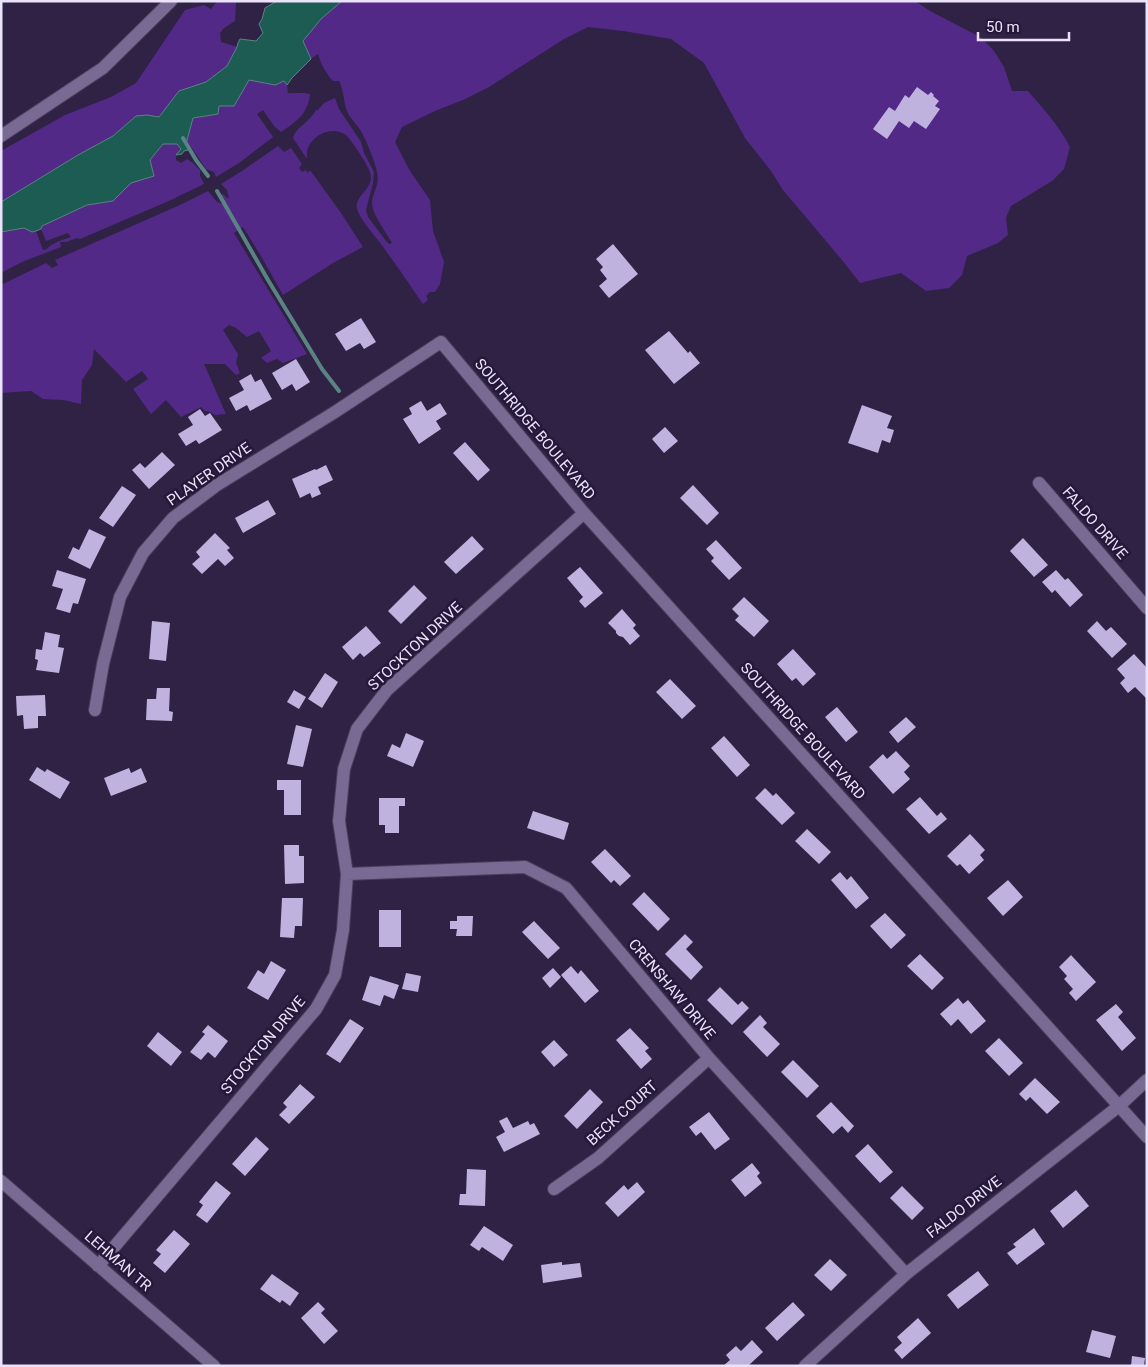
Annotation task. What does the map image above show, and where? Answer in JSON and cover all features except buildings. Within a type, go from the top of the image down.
[{"type":"street","points":[[1,136],[103,68],[171,1]]},
{"type":"street","name":"SOUTHRIDGE BOULEVARD","points":[[441,342],[584,513],[1147,1137]]},
{"type":"street","name":"PLAYER DRIVE","points":[[95,710],[103,664],[120,597],[143,553],[173,518],[217,485],[335,412],[441,342]]},
{"type":"street","name":"FALDO DRIVE","points":[[1038,483],[1147,608]]},
{"type":"street","name":"STOCKTON DRIVE","points":[[98,1266],[316,1009],[335,975],[343,930],[347,874],[339,821],[344,770],[357,729],[387,690],[584,513]]},
{"type":"street","name":"CRENSHAW DRIVE","points":[[347,874],[525,866],[566,888],[709,1058],[906,1274]]},
{"type":"street","name":"BECK COURT","points":[[554,1188],[598,1158],[709,1058]]},
{"type":"street","name":"FALDO DRIVE","points":[[805,1366],[906,1274],[1118,1106],[1147,1080]]},
{"type":"street","name":"LEHMAN TR","points":[[1,1182],[214,1366]]},
{"type":"shaded area","points":[[217,1],[236,1],[235,21],[220,33],[221,42],[238,47],[227,66],[206,82],[179,91],[159,117],[136,116],[113,136],[1,202],[1,151],[65,115],[111,97],[136,83],[185,10],[204,5],[211,9]]},
{"type":"shaded area","points":[[277,1],[342,1],[321,19],[303,41],[311,59],[287,85],[284,81],[275,85],[249,80],[234,106],[219,106],[218,114],[193,118],[186,144],[188,150],[176,155],[181,149],[177,144],[163,144],[150,160],[154,176],[131,183],[113,201],[87,205],[42,226],[41,229],[36,231],[32,232],[24,228],[1,232],[1,202],[113,136],[136,116],[159,117],[179,91],[206,82],[227,66],[240,39],[256,41],[263,33],[259,24],[265,8]]},
{"type":"shaded area","points":[[342,1],[915,1],[930,11],[982,38],[994,51],[1004,67],[1012,91],[1028,91],[1056,125],[1070,147],[1064,169],[1052,181],[1011,206],[1006,218],[1008,235],[998,243],[967,256],[962,275],[949,288],[926,291],[901,273],[860,283],[783,190],[771,171],[745,138],[704,63],[671,39],[588,27],[564,39],[489,87],[402,127],[395,142],[410,171],[430,200],[433,231],[444,262],[440,284],[435,292],[430,292],[426,296],[428,300],[423,304],[364,222],[357,209],[358,201],[370,182],[371,175],[350,139],[342,133],[334,131],[321,134],[309,146],[307,159],[293,138],[294,134],[311,118],[316,110],[324,103],[335,98],[339,109],[361,142],[364,153],[374,172],[366,210],[368,217],[386,241],[389,244],[392,243],[372,207],[378,176],[375,163],[360,130],[347,111],[339,81],[333,81],[330,78],[318,54],[311,59],[303,41],[321,19]]},
{"type":"shaded area","points":[[249,80],[275,85],[284,81],[287,85],[288,93],[310,94],[307,107],[292,125],[281,132],[274,126],[263,110],[257,114],[273,137],[239,163],[216,177],[214,172],[206,169],[187,141],[193,118],[217,114],[219,106],[234,106]]},
{"type":"shaded area","points":[[163,144],[177,144],[181,149],[176,155],[176,160],[181,163],[187,159],[193,163],[200,170],[200,176],[204,184],[80,239],[60,242],[61,247],[22,262],[1,273],[1,232],[24,228],[32,232],[36,231],[43,250],[58,242],[71,237],[68,233],[46,241],[41,229],[42,226],[87,205],[113,201],[131,183],[153,176],[150,160]]},
{"type":"shaded area","points":[[278,146],[284,152],[291,148],[302,164],[299,168],[302,172],[306,170],[308,173],[310,170],[363,247],[333,263],[283,295],[243,227],[234,233],[307,354],[283,363],[277,359],[267,363],[261,358],[271,351],[259,331],[247,337],[229,325],[223,330],[238,354],[236,363],[240,373],[236,375],[225,364],[204,364],[226,414],[215,415],[201,407],[181,417],[166,400],[151,414],[133,389],[148,379],[142,371],[126,382],[94,349],[92,365],[82,380],[81,404],[63,400],[43,399],[31,391],[1,393],[1,285],[46,263],[52,268],[58,265],[55,260],[208,191],[217,202],[222,204],[219,196],[223,194],[229,198],[227,190],[221,184]]},
{"type":"waterway","points":[[183,138],[208,176]]},
{"type":"waterway","points":[[217,191],[322,369],[339,391]]}]
